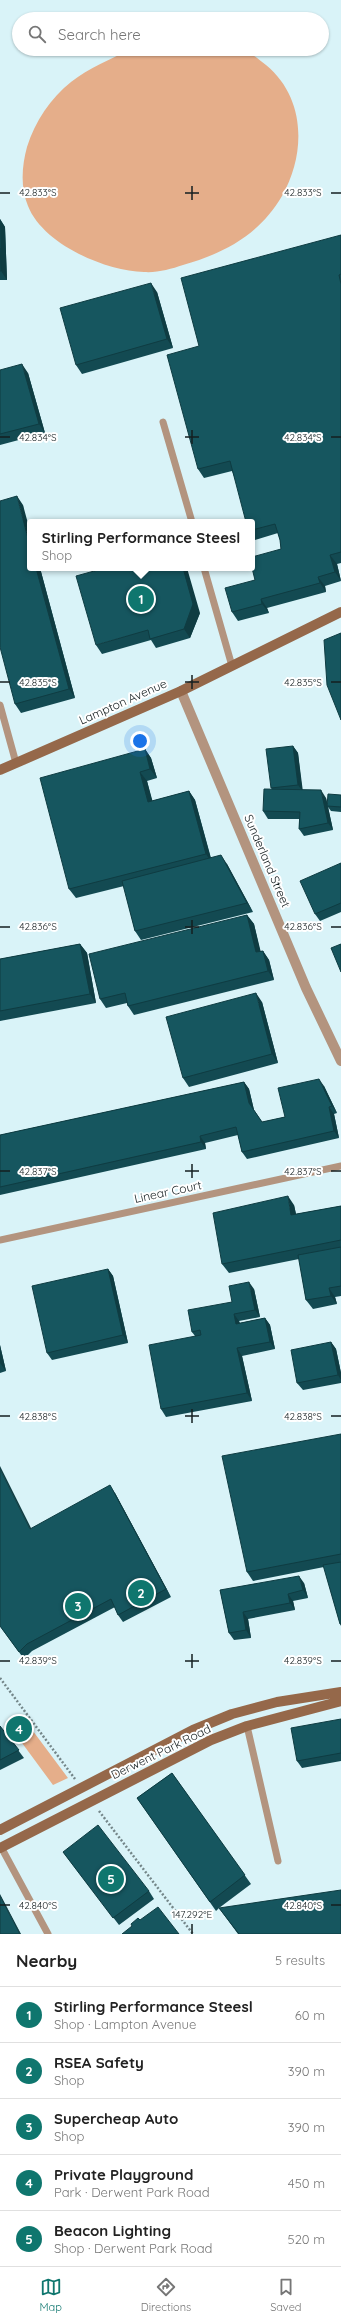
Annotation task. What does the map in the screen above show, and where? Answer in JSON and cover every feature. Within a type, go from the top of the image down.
[{"type":"street","name":"Lampton Avenue","points":[[0,770],[181,691],[341,612]]},
{"type":"street","name":"Sunderland Street","points":[[181,691],[306,988],[341,1061]]},
{"type":"street","name":"Derwent Park Road","points":[[0,1830],[173,1740],[232,1714],[277,1702],[341,1692]]},
{"type":"street","name":"Derwent Park Road","points":[[1,1847],[211,1740],[247,1726],[341,1701]]},
{"type":"lane","points":[[163,422],[191,519]]},
{"type":"lane","points":[[205,571],[232,666]]},
{"type":"lane","points":[[0,705],[16,763]]},
{"type":"lane","name":"Linear Court","points":[[0,1240],[341,1166]]},
{"type":"lane","points":[[247,1726],[278,1861]]},
{"type":"lane","points":[[1,1847],[48,1934]]},
{"type":"shaded area","points":[[117,56],[255,56],[266,65],[279,78],[289,93],[295,110],[298,127],[298,145],[290,180],[273,210],[263,222],[240,241],[213,255],[174,268],[154,272],[128,270],[94,261],[77,253],[47,232],[36,220],[25,199],[23,169],[30,137],[44,111],[57,95],[71,82],[100,64]]},
{"type":"shaded area","points":[[24,1719],[68,1778],[53,1785],[11,1728]]},
{"type":"building","points":[[341,235],[341,274],[339,275],[341,284],[341,552],[330,555],[335,572],[318,577],[320,583],[261,599],[262,604],[232,612],[225,588],[255,580],[253,571],[255,571],[255,556],[281,549],[280,540],[275,524],[255,529],[255,519],[245,519],[230,461],[198,469],[167,355],[199,346],[181,278]]},
{"type":"building","points":[[0,248],[1,271],[0,271]]},
{"type":"building","points":[[151,283],[167,339],[76,365],[60,308]]},
{"type":"building","points":[[22,364],[39,424],[0,434],[0,370]]},
{"type":"building","points":[[17,496],[27,534],[27,571],[37,571],[69,689],[15,704],[0,647],[0,501]]},
{"type":"building","points":[[94,571],[184,571],[193,604],[184,629],[150,639],[148,630],[96,645],[76,576]]},
{"type":"building","points":[[341,633],[341,720],[327,685],[324,640]]},
{"type":"building","points":[[293,746],[298,785],[271,788],[266,749]]},
{"type":"building","points":[[145,749],[150,769],[140,772],[148,802],[189,791],[206,854],[69,889],[40,778]]},
{"type":"building","points":[[264,789],[321,790],[328,823],[299,829],[300,812],[263,811]]},
{"type":"building","points":[[328,794],[341,795],[341,807],[327,806]]},
{"type":"building","points":[[221,855],[247,903],[135,931],[122,881]]},
{"type":"building","points":[[341,863],[341,903],[315,914],[300,881]]},
{"type":"building","points":[[247,915],[256,952],[263,951],[268,971],[128,1006],[125,993],[100,999],[89,954]]},
{"type":"building","points":[[80,944],[90,994],[0,1011],[0,959]]},
{"type":"building","points":[[341,944],[341,972],[331,948]]},
{"type":"building","points":[[256,993],[272,1054],[183,1078],[166,1017]]},
{"type":"building","points":[[319,1079],[332,1106],[329,1107],[334,1131],[242,1152],[236,1127],[200,1136],[201,1142],[0,1187],[0,1135],[244,1082],[249,1103],[262,1122],[285,1117],[278,1088]]},
{"type":"building","points":[[288,1196],[291,1215],[341,1206],[341,1240],[222,1264],[213,1213]]},
{"type":"building","points":[[341,1247],[341,1286],[329,1288],[331,1296],[306,1300],[298,1255]]},
{"type":"building","points":[[108,1269],[123,1335],[47,1353],[32,1286]]},
{"type":"building","points":[[249,1282],[255,1310],[234,1314],[236,1324],[265,1318],[270,1342],[237,1348],[247,1393],[161,1409],[149,1345],[201,1335],[200,1330],[192,1332],[188,1310],[232,1302],[229,1286]]},
{"type":"building","points":[[331,1342],[338,1375],[297,1383],[291,1350]]},
{"type":"building","points":[[341,1434],[341,1554],[247,1572],[222,1456]]},
{"type":"building","points":[[0,1469],[30,1529],[110,1485],[166,1589],[118,1615],[111,1599],[27,1644],[19,1652],[0,1626]]},
{"type":"building","points":[[341,1562],[341,1624],[340,1624],[323,1565]]},
{"type":"building","points":[[299,1576],[303,1590],[288,1594],[290,1603],[243,1612],[246,1630],[229,1633],[220,1590]]},
{"type":"building","points":[[341,1719],[341,1753],[297,1761],[291,1728]]},
{"type":"building","points":[[0,1726],[19,1750],[0,1760]]},
{"type":"building","points":[[172,1773],[245,1875],[210,1902],[137,1798]]},
{"type":"building","points":[[98,1825],[149,1891],[113,1918],[63,1852]]},
{"type":"building","points":[[341,1890],[341,1934],[239,1934],[219,1908]]},
{"type":"building","points":[[0,1896],[20,1934],[0,1934]]},
{"type":"building","points":[[158,1907],[179,1934],[122,1934],[132,1926],[131,1924],[138,1918],[140,1920]]},
{"type":"place","name":"Stirling Performance Steesl","points":[[141,599]]},
{"type":"place","name":"RSEA Safety","points":[[141,1593]]},
{"type":"place","name":"Supercheap Auto","points":[[78,1606]]},
{"type":"place","name":"Private Playground","points":[[19,1729]]},
{"type":"place","name":"Beacon Lighting","points":[[111,1879]]}]
